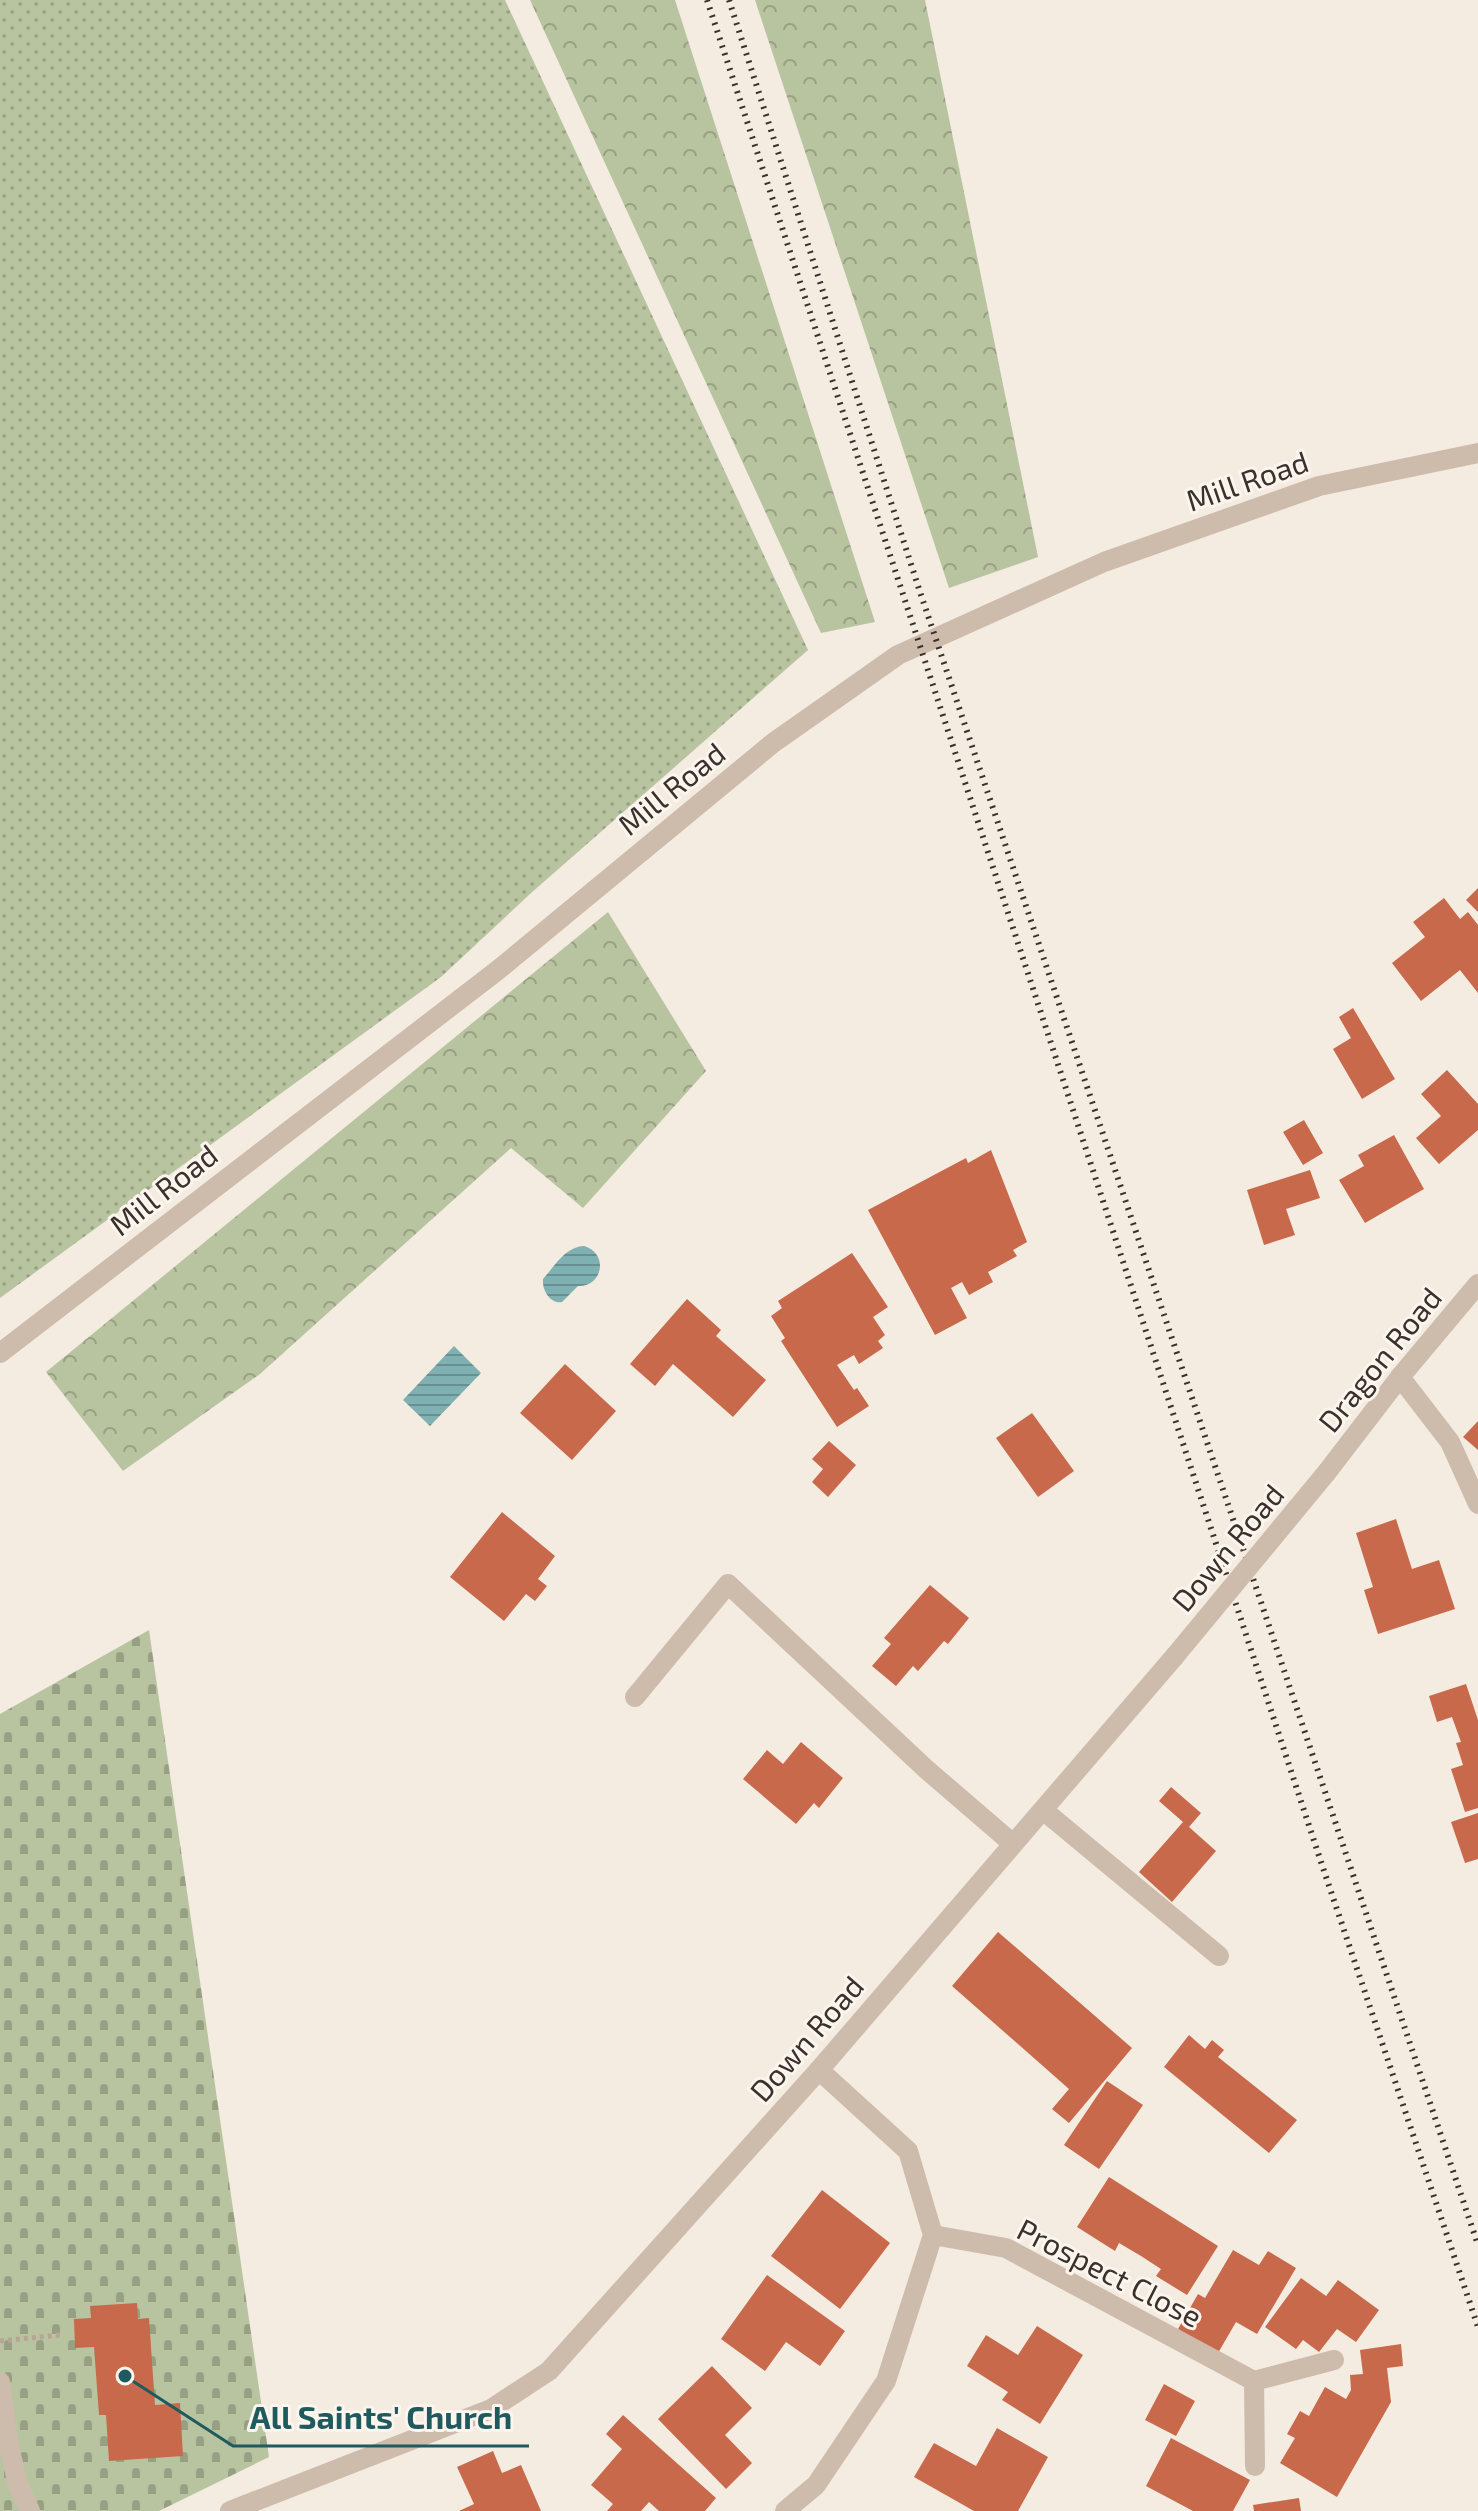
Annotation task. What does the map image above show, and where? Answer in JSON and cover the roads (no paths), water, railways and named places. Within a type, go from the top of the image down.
[{"type":"street","name":"Mill Road","points":[[0,1353],[498,970],[773,743],[898,655],[1104,562],[1304,491],[1478,453]]},
{"type":"street","name":"Dragon Road","points":[[1327,1472],[1400,1377],[1478,1284]]},
{"type":"street","points":[[1400,1377],[1450,1442],[1478,1504]]},
{"type":"street","name":"Down Road","points":[[230,2511],[491,2409],[549,2371],[819,2070],[1175,1656],[1327,1472]]},
{"type":"street","points":[[635,1697],[728,1584],[914,1758],[1013,1844]]},
{"type":"street","points":[[1043,1810],[1219,1956]]},
{"type":"street","points":[[785,2511],[816,2485],[886,2381],[933,2235],[908,2151],[819,2070]]},
{"type":"street","name":"Prospect Close","points":[[933,2235],[1006,2248],[1254,2381]]},
{"type":"street","points":[[1255,2466],[1254,2381],[1334,2360]]},
{"type":"street","points":[[0,2382],[15,2472],[30,2511]]},
{"type":"water","points":[[584,1246],[597,1255],[600,1269],[597,1276],[586,1285],[578,1286],[562,1302],[550,1299],[545,1292],[543,1279],[566,1253]]},
{"type":"water","points":[[454,1346],[481,1373],[430,1426],[403,1400]]},
{"type":"railway","points":[[707,0],[1322,1865],[1478,2327]]},
{"type":"railway","points":[[729,0],[919,589],[1478,2245]]},
{"type":"place","name":"All Saints' Church","points":[[125,2376]]}]
